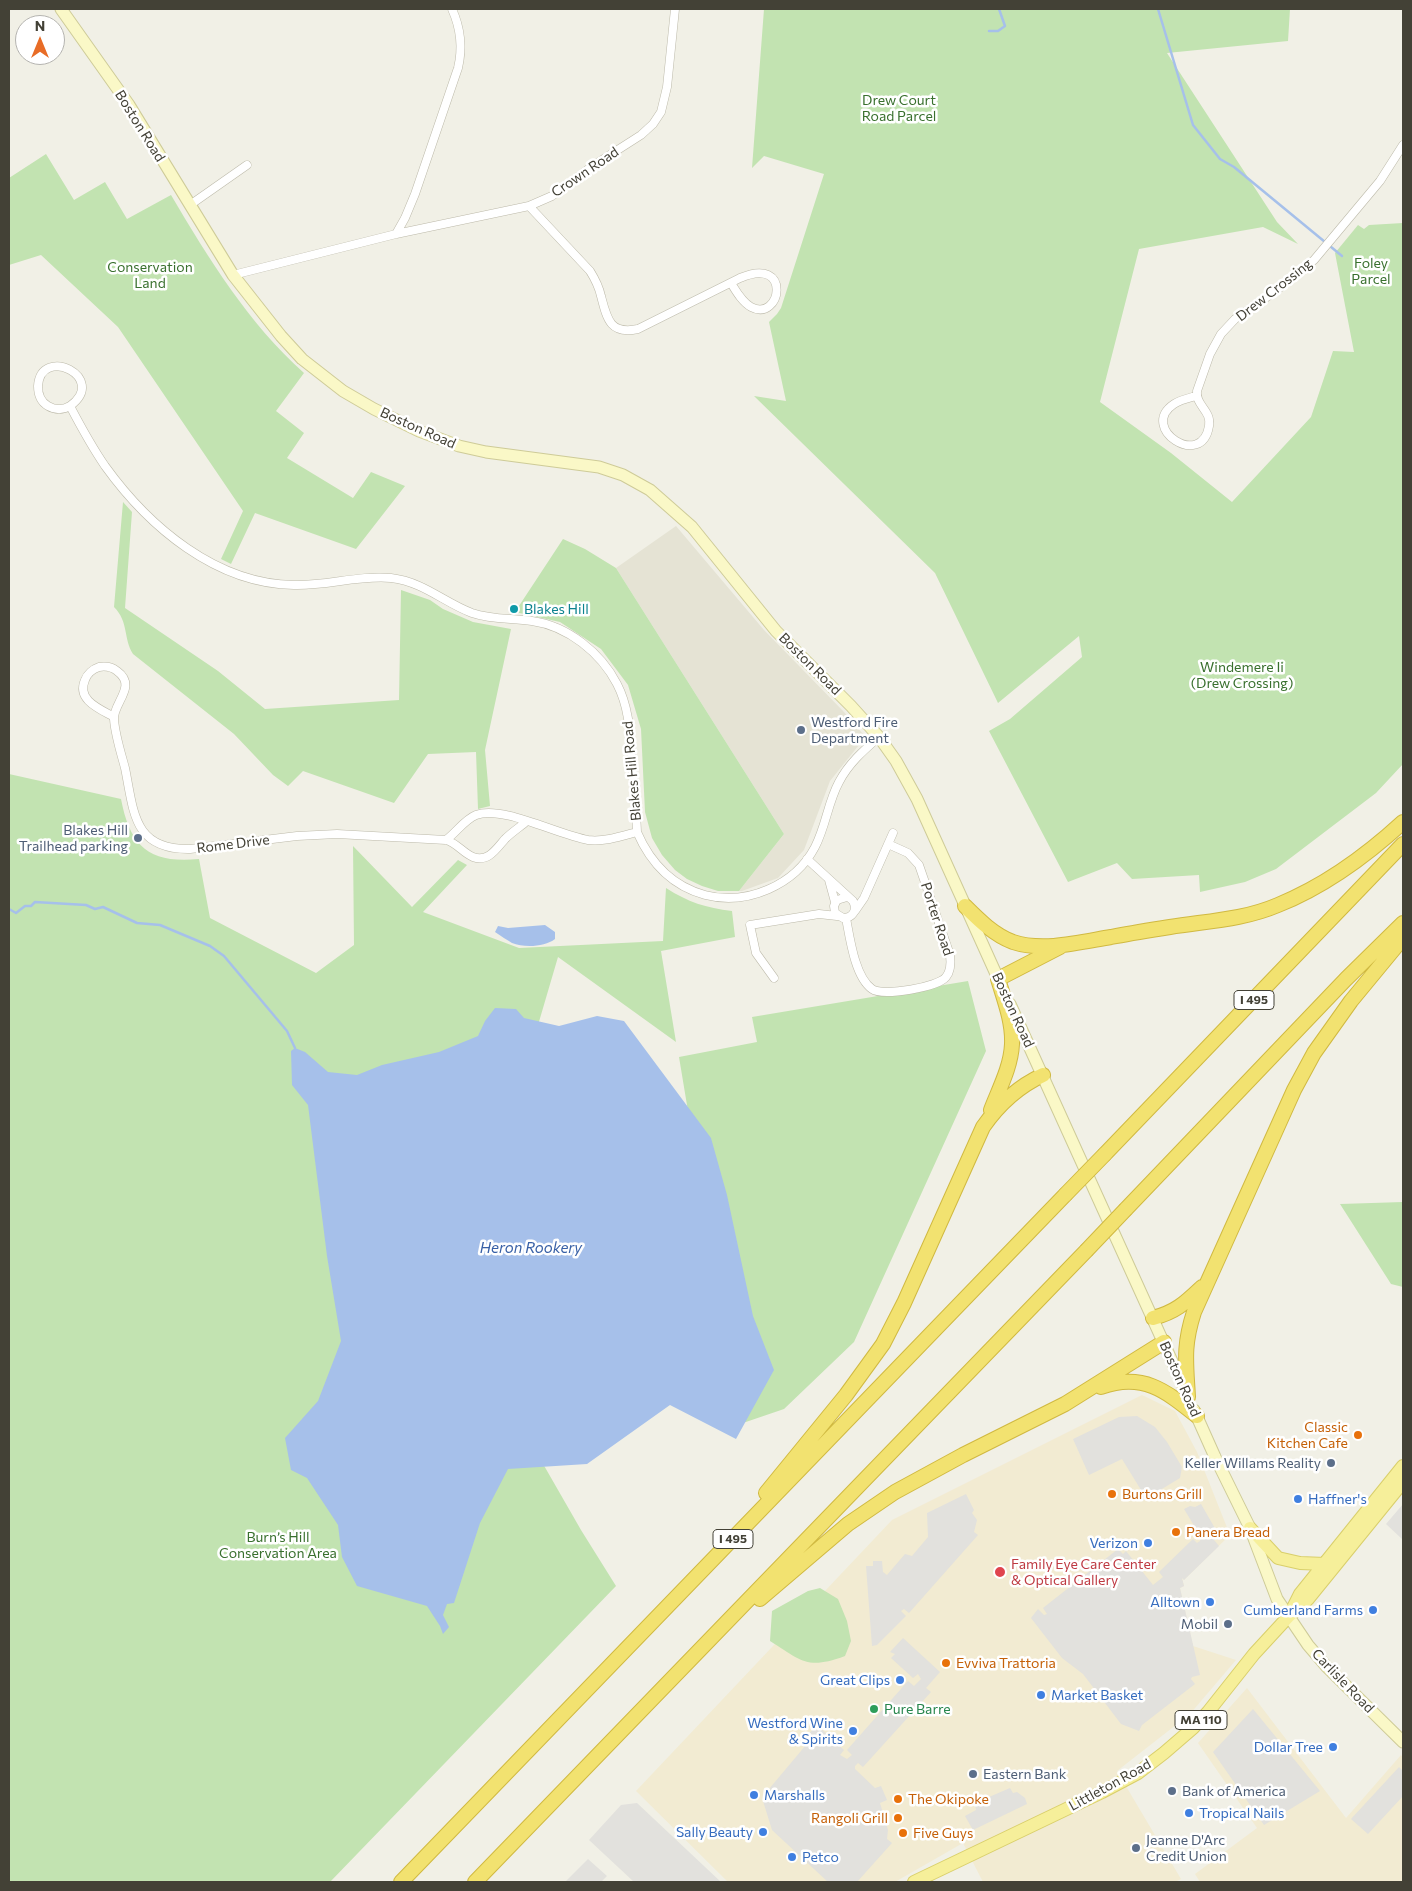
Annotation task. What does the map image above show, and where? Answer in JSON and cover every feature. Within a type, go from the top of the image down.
[{"type":"highway","points":[[965,906],[993,931],[1013,942],[1026,944],[1063,945],[1223,920],[1276,906],[1334,876],[1376,846],[1403,822]]},
{"type":"highway","name":"I 495","points":[[401,1882],[1403,844]]},
{"type":"highway","points":[[475,1882],[1086,1251],[1346,979],[1403,923]]},
{"type":"highway","points":[[1188,1397],[1185,1360],[1186,1343],[1194,1312],[1291,1098],[1314,1052],[1351,1001],[1403,938]]},
{"type":"highway","points":[[724,1547],[846,1395],[883,1344],[904,1303],[1004,1080],[1012,1043],[1010,1022],[998,979],[1063,945]]},
{"type":"highway","points":[[986,1122],[1009,1096],[1025,1084],[1043,1076]]},
{"type":"highway","points":[[1153,1318],[1169,1313],[1181,1306],[1208,1282]]},
{"type":"highway","points":[[718,1632],[848,1524],[873,1506],[925,1475],[1077,1396],[1164,1342]]},
{"type":"highway","points":[[1077,1396],[1120,1382],[1139,1382],[1152,1385],[1166,1392],[1197,1416]]},
{"type":"main road","name":"Boston Road","points":[[61,9],[129,105],[232,275],[302,359],[343,391],[419,431],[459,446],[486,452],[599,466],[623,475],[650,490],[692,527],[776,631],[880,737],[914,793],[1215,1457],[1250,1528],[1277,1599],[1289,1616]]},
{"type":"main road","name":"Littleton Road","points":[[1289,1616],[1300,1594],[1403,1466]]},
{"type":"main road","name":"Littleton Road","points":[[914,1882],[1102,1792],[1138,1773],[1164,1753],[1198,1723],[1254,1654],[1289,1616],[1308,1599],[1403,1482]]},
{"type":"main road","points":[[1250,1528],[1278,1558],[1300,1563],[1324,1564]]},
{"type":"main road","name":"Carlisle Road","points":[[1289,1616],[1308,1645],[1326,1666],[1403,1742]]},
{"type":"street","points":[[396,234],[415,194],[458,68],[462,51],[459,24],[452,9]]},
{"type":"street","name":"Crown Road","points":[[232,275],[396,234],[529,206],[552,196],[641,135],[653,124],[661,112],[667,87],[675,9]]},
{"type":"street","name":"Drew Crossing","points":[[1196,396],[1210,354],[1221,334],[1235,319],[1284,285],[1314,260],[1380,181],[1403,145]]},
{"type":"street","points":[[190,205],[247,165]]},
{"type":"street","points":[[529,206],[590,271],[597,283],[609,320],[615,328],[622,330],[638,329],[747,275],[763,273],[771,277],[775,282],[777,290],[774,302],[767,307],[755,308],[745,302],[731,283]]},
{"type":"street","points":[[64,366],[71,369],[79,377],[81,392],[76,402],[70,406],[61,409],[54,408],[43,401],[39,395],[38,385],[40,378],[46,370],[64,366]]},
{"type":"street","points":[[1196,396],[1207,412],[1210,420],[1209,428],[1203,439],[1196,444],[1186,446],[1175,442],[1169,437],[1164,426],[1167,412],[1173,404],[1196,396]]},
{"type":"street","name":"Blakes Hill Road","points":[[70,406],[98,454],[129,496],[170,535],[196,554],[221,568],[248,578],[293,585],[324,584],[370,577],[404,581],[428,589],[471,613],[495,619],[531,620],[546,624],[582,643],[600,660],[612,676],[627,710],[638,832],[649,855],[672,880],[693,891],[711,896],[742,897],[766,890],[789,877],[807,859],[820,836],[834,792],[841,778],[858,755],[880,737]]},
{"type":"street","points":[[99,667],[111,668],[117,671],[124,681],[124,694],[114,718],[92,705],[84,694],[84,680],[88,674],[99,667]]},
{"type":"street","name":"Rome Drive","points":[[114,718],[136,820],[146,835],[162,846],[171,849],[190,850],[297,836],[337,834],[446,840],[460,846],[470,856],[482,858],[489,856],[516,829],[527,821]]},
{"type":"street","points":[[446,840],[470,818],[478,814],[498,814],[589,840],[612,839],[638,832]]},
{"type":"street","points":[[774,978],[756,953],[750,925],[819,914],[846,918],[851,916],[864,898],[893,833]]},
{"type":"street","name":"Porter Road","points":[[846,918],[857,965],[866,983],[875,991],[886,993],[936,984],[949,973],[950,955],[918,865],[908,852],[888,844]]},
{"type":"street","points":[[807,859],[855,904],[855,911]]},
{"type":"street","points":[[828,878],[832,888],[837,916]]},
{"type":"street","points":[[819,914],[840,898],[849,898],[863,892],[869,885]]},
{"type":"shaded area","points":[[676,526],[764,630],[863,734],[863,740],[830,781],[804,850],[778,878],[742,891],[739,891],[784,834],[616,568]]},
{"type":"shaded area","points":[[1142,1395],[1175,1411],[1197,1452],[1230,1535],[1184,1580],[1182,1578],[1184,1586],[1180,1588],[1193,1646],[1236,1660],[1190,1714],[1117,1771],[1181,1879],[1175,1882],[983,1882],[963,1843],[895,1882],[728,1882],[636,1791],[892,1520]]},
{"type":"shaded area","points":[[1137,1416],[1155,1427],[1167,1442],[1182,1467],[1180,1478],[1152,1495],[1141,1490],[1122,1459],[1089,1475],[1073,1439],[1119,1417]]},
{"type":"shaded area","points":[[966,1494],[974,1510],[972,1513],[977,1520],[974,1532],[978,1535],[909,1613],[904,1609],[901,1611],[906,1616],[877,1645],[872,1646],[866,1566],[873,1566],[873,1561],[882,1561],[883,1572],[887,1575],[905,1554],[912,1556],[928,1537],[927,1513]]},
{"type":"shaded area","points":[[1201,1504],[1220,1537],[1214,1540],[1219,1546],[1184,1580],[1182,1578],[1184,1586],[1180,1588],[1200,1675],[1192,1677],[1191,1679],[1195,1684],[1142,1725],[1139,1731],[1121,1724],[1083,1674],[1062,1658],[1031,1618],[1038,1609],[1044,1615],[1047,1614],[1043,1608],[1118,1549],[1123,1554],[1126,1551],[1153,1585],[1163,1577],[1159,1572],[1193,1539],[1197,1543],[1200,1541],[1201,1537],[1184,1509]]},
{"type":"shaded area","points":[[1403,1504],[1403,1540],[1386,1524]]},
{"type":"shaded area","points":[[903,1638],[940,1672],[926,1688],[931,1692],[863,1767],[858,1763],[855,1766],[855,1769],[875,1788],[881,1786],[887,1800],[880,1803],[888,1830],[887,1839],[892,1843],[857,1882],[828,1882],[772,1830],[763,1801],[764,1795],[806,1745],[803,1740],[817,1725],[844,1750],[840,1755],[847,1759],[852,1755],[847,1750],[908,1681],[914,1686],[921,1679],[918,1674],[913,1678],[891,1658],[895,1654],[890,1652]]},
{"type":"shaded area","points":[[1247,1688],[1346,1818],[1401,1755],[1403,1758],[1403,1882],[1200,1882],[1195,1874],[1257,1828],[1198,1743]]},
{"type":"shaded area","points":[[1253,1709],[1320,1791],[1264,1825],[1213,1752]]},
{"type":"shaded area","points":[[1399,1767],[1403,1771],[1403,1796],[1368,1834],[1351,1819]]},
{"type":"shaded area","points":[[1010,1788],[1013,1793],[1017,1792],[1025,1798],[1027,1804],[973,1830],[965,1816],[976,1810],[975,1803]]},
{"type":"shaded area","points":[[637,1803],[721,1882],[634,1882],[589,1840],[621,1805]]},
{"type":"shaded area","points":[[588,1859],[607,1876],[601,1882],[565,1882]]},
{"type":"green space","name":"Windemere Ii (Drew Crossing)","points":[[764,9],[1290,9],[1288,41],[1167,53],[1277,222],[1298,244],[1263,227],[1139,249],[1100,402],[1171,453],[1232,502],[1311,417],[1333,351],[1354,352],[1335,253],[1358,225],[1364,229],[1369,225],[1403,223],[1403,764],[1376,793],[1276,869],[1245,882],[1200,892],[1199,875],[1132,879],[1117,863],[1068,882],[989,731],[1010,719],[1082,657],[1079,636],[998,703],[935,573],[754,396],[786,401],[769,322],[781,308],[824,174],[764,156],[752,168]]},
{"type":"green space","name":"Conservation Land","points":[[46,154],[74,200],[105,182],[127,219],[171,195],[215,266],[248,312],[284,354],[304,373],[276,411],[304,433],[287,458],[353,498],[371,472],[405,486],[356,549],[255,513],[231,564],[221,559],[243,511],[118,327],[41,255],[9,265],[9,178]]},
{"type":"green space","points":[[123,502],[132,512],[125,608],[218,671],[265,709],[399,700],[401,590],[430,600],[443,609],[473,622],[511,629],[485,750],[490,806],[478,809],[476,752],[428,754],[394,803],[303,771],[288,786],[273,775],[234,734],[133,654],[122,618],[114,607]]},
{"type":"green space","points":[[563,539],[585,549],[616,568],[784,834],[739,891],[718,891],[687,879],[675,870],[662,855],[652,838],[645,812],[641,729],[628,685],[601,649],[560,622],[515,612]]},
{"type":"green space","name":"Burn’s Hill Conservation Area","points":[[9,774],[121,799],[130,829],[136,840],[145,849],[155,855],[167,858],[182,860],[199,859],[210,918],[316,973],[354,945],[353,846],[412,907],[458,860],[467,865],[423,912],[519,948],[663,941],[666,888],[698,904],[732,911],[735,937],[661,951],[676,1042],[558,957],[489,1192],[388,1194],[581,1530],[616,1586],[330,1882],[9,1882]]},
{"type":"green space","points":[[968,981],[986,1051],[854,1342],[784,1409],[740,1424],[679,1057],[757,1042],[752,1017]]},
{"type":"green space","points":[[1403,1202],[1403,1287],[1391,1284],[1340,1204]]},
{"type":"green space","points":[[820,1588],[838,1599],[847,1621],[851,1641],[845,1656],[813,1663],[798,1658],[770,1641],[772,1611],[808,1591]]},
{"type":"water","points":[[545,925],[555,932],[555,939],[540,945],[517,945],[495,932],[498,926],[508,928]]},
{"type":"water","name":"Heron Rookery","points":[[495,1008],[516,1009],[524,1018],[559,1026],[597,1016],[624,1021],[711,1138],[727,1195],[753,1316],[774,1370],[736,1439],[670,1405],[587,1464],[508,1469],[480,1523],[454,1603],[447,1604],[443,1615],[449,1627],[443,1634],[427,1606],[357,1586],[342,1557],[338,1525],[307,1478],[291,1470],[285,1438],[318,1401],[341,1341],[327,1256],[308,1105],[292,1085],[291,1051],[295,1048],[305,1052],[328,1072],[357,1075],[382,1065],[439,1052],[478,1036],[485,1021]]},
{"type":"waterway","points":[[989,31],[998,31],[1005,26],[999,9]]},
{"type":"waterway","points":[[1158,9],[1193,125],[1220,159],[1234,167],[1342,256]]},
{"type":"waterway","points":[[9,909],[16,913],[25,906],[31,906],[35,902],[86,905],[95,909],[103,907],[137,923],[160,925],[210,946],[224,956],[287,1031],[295,1048]]},
{"type":"place","name":"Blakes Hill","points":[[514,609]]},
{"type":"place","name":"Westford Fire Department","points":[[801,730]]},
{"type":"place","name":"Blakes Hill Trailhead parking","points":[[138,838]]},
{"type":"place","name":"Classic Kitchen Cafe","points":[[1358,1435]]},
{"type":"place","name":"Keller Willams Reality","points":[[1331,1463]]},
{"type":"place","name":"Burtons Grill","points":[[1112,1494]]},
{"type":"place","name":"Haffner's","points":[[1298,1499]]},
{"type":"place","name":"Panera Bread","points":[[1176,1532]]},
{"type":"place","name":"Verizon","points":[[1148,1543]]},
{"type":"place","name":"Family Eye Care Center & Optical Gallery","points":[[1000,1572]]},
{"type":"place","name":"Alltown","points":[[1210,1602]]},
{"type":"place","name":"Cumberland Farms","points":[[1373,1610]]},
{"type":"place","name":"Mobil","points":[[1228,1624]]},
{"type":"place","name":"Evviva Trattoria","points":[[946,1663]]},
{"type":"place","name":"Great Clips","points":[[900,1680]]},
{"type":"place","name":"Market Basket","points":[[1041,1695]]},
{"type":"place","name":"Pure Barre","points":[[874,1709]]},
{"type":"place","name":"Westford Wine & Spirits","points":[[853,1731]]},
{"type":"place","name":"Dollar Tree","points":[[1333,1747]]},
{"type":"place","name":"Eastern Bank","points":[[973,1774]]},
{"type":"place","name":"Bank of America","points":[[1172,1791]]},
{"type":"place","name":"Marshalls","points":[[754,1795]]},
{"type":"place","name":"The Okipoke","points":[[898,1799]]},
{"type":"place","name":"Tropical Nails","points":[[1189,1813]]},
{"type":"place","name":"Rangoli Grill","points":[[898,1818]]},
{"type":"place","name":"Sally Beauty","points":[[763,1832]]},
{"type":"place","name":"Five Guys","points":[[903,1833]]},
{"type":"place","name":"Jeanne D'Arc Credit Union","points":[[1136,1848]]},
{"type":"place","name":"Petco","points":[[792,1857]]},
{"type":"park label","name":"Drew Court Road Parcel","points":[[899,108]]},
{"type":"park label","name":"Foley Parcel","points":[[1371,272]]}]
